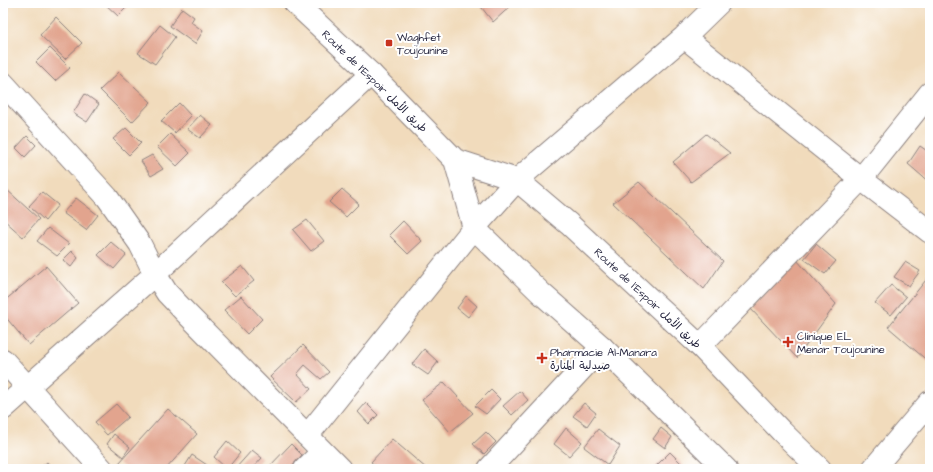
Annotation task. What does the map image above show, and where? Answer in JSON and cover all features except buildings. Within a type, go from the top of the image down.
[{"type":"main road","name":"Route de l’Espoir طريق الأمل","points":[[295,3],[371,74],[455,160],[517,180],[569,224],[700,346],[782,432],[820,469]]},
{"type":"main road","points":[[307,436],[474,228],[517,180],[684,37],[719,3]]},
{"type":"main road","points":[[684,37],[861,179],[930,232]]},
{"type":"main road","points":[[3,409],[155,274],[371,74]]},
{"type":"main road","points":[[3,83],[107,198],[140,244],[155,274],[167,292],[340,469]]},
{"type":"main road","points":[[700,346],[861,179],[930,93]]},
{"type":"main road","name":"Route de l’Espoir طريق الأمل","points":[[455,160],[474,228]]},
{"type":"main road","points":[[474,228],[541,293],[602,347],[726,469]]},
{"type":"main road","points":[[489,469],[602,347]]},
{"type":"main road","points":[[3,360],[102,469]]},
{"type":"main road","points":[[873,469],[930,402]]},
{"type":"main road","points":[[305,469],[322,452]]},
{"type":"place","name":"Waghfet Toujounine","points":[[389,43]]},
{"type":"place","name":"Clinique EL Menar Toujounine","points":[[788,342]]},
{"type":"place","name":"Pharmacie Al-Manara صيدلية المنارة","points":[[542,358]]}]
